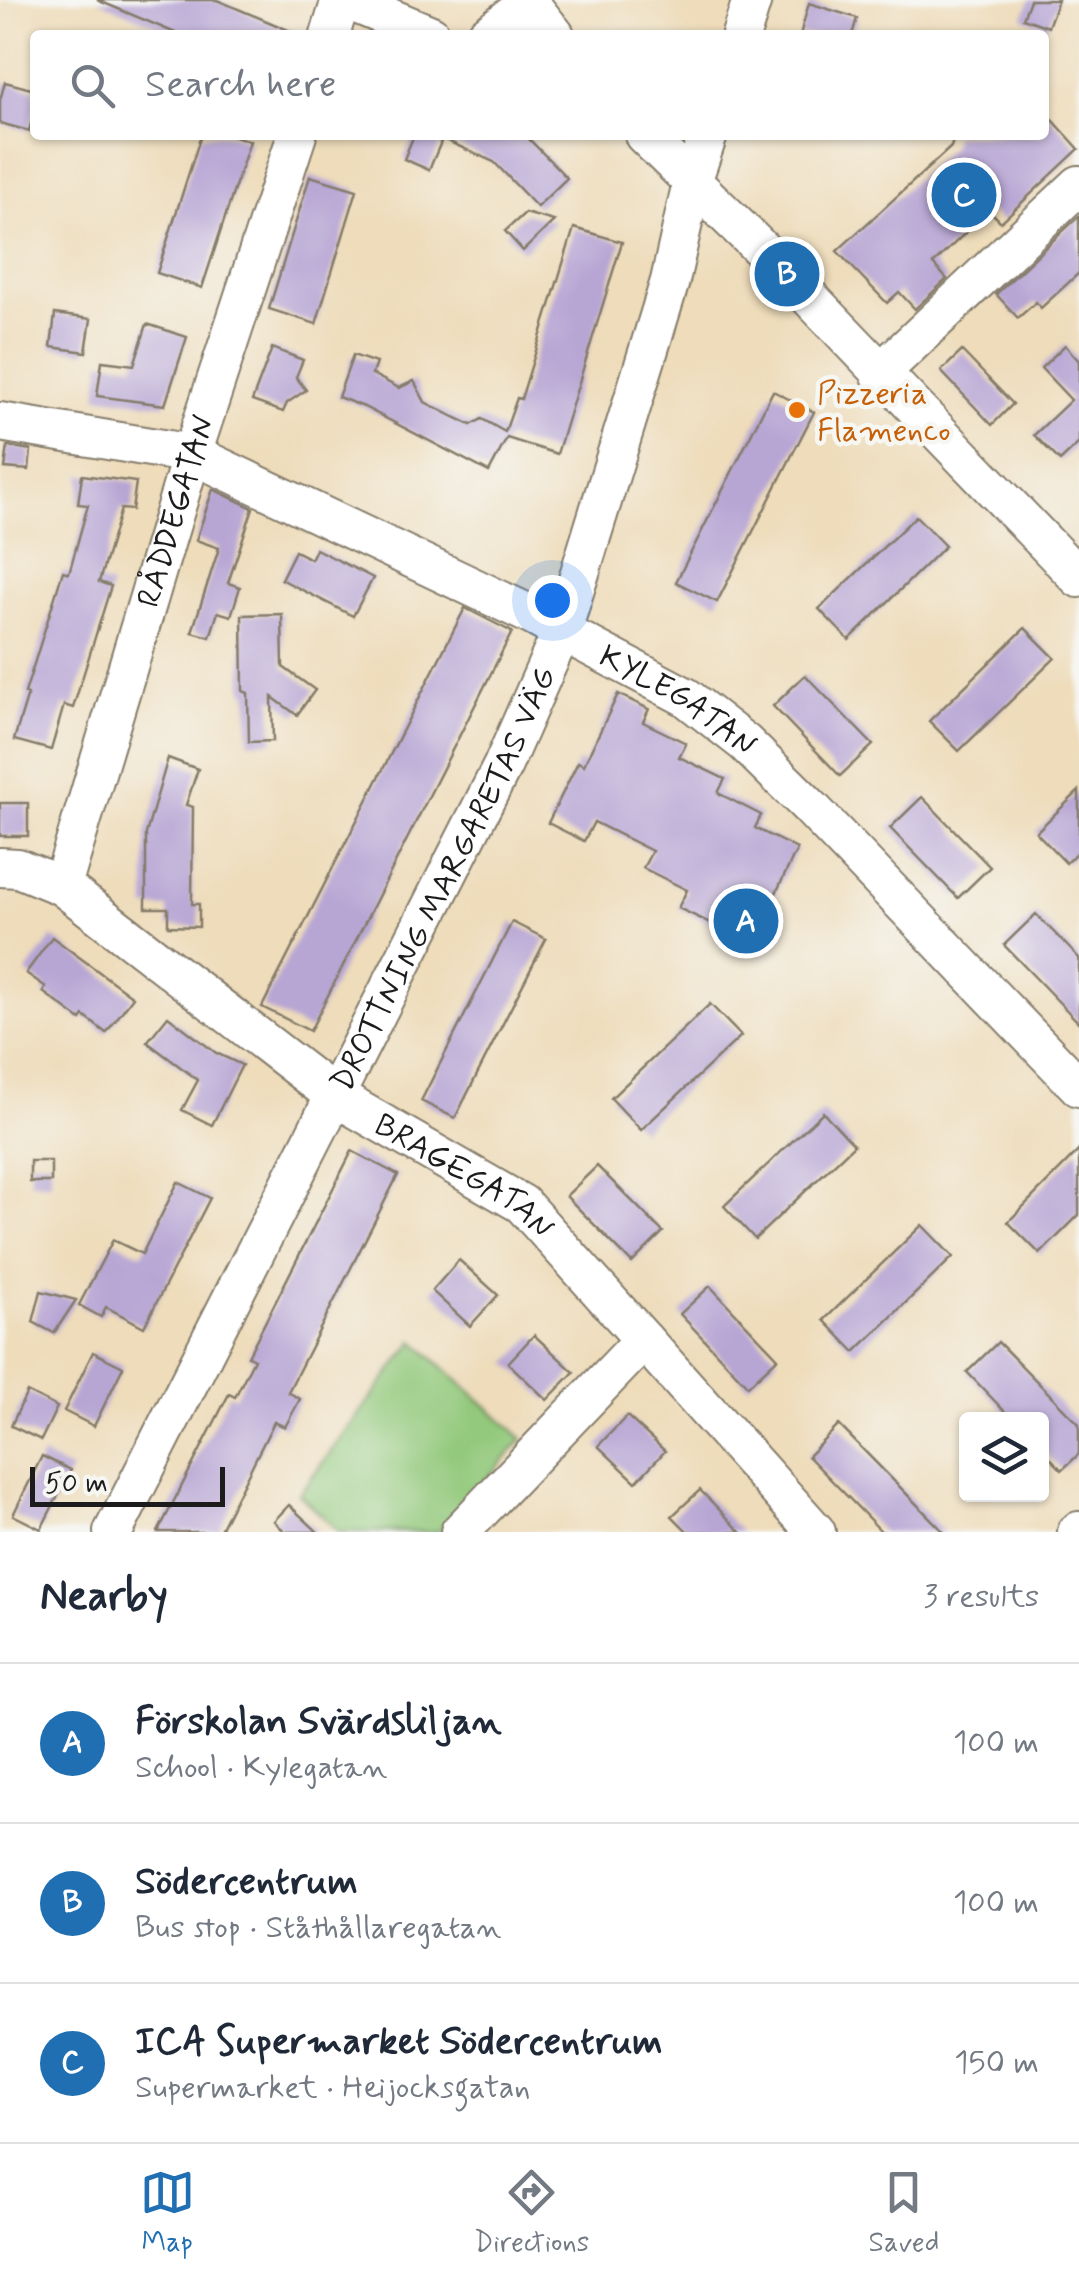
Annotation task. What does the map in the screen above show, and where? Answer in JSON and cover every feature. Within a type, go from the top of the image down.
[{"type":"street","points":[[332,30],[344,0],[419,30]]},
{"type":"street","points":[[743,30],[752,0]]},
{"type":"street","points":[[492,30],[528,2],[551,30]]},
{"type":"street","name":"RÅDDEGATAN","points":[[62,886],[192,454],[295,140]]},
{"type":"street","points":[[649,140],[1075,566]]},
{"type":"street","name":"DROTTNING MARGARETAS VÄG","points":[[113,1532],[504,765],[562,632],[670,281],[692,182],[706,140]]},
{"type":"street","points":[[880,372],[1079,186]]},
{"type":"street","name":"KYLEGATAN","points":[[0,422],[192,454],[562,632],[686,697],[745,743],[809,806],[1079,1087]]},
{"type":"street","name":"BRAGEGATAN","points":[[0,867],[18,868],[62,886],[336,1098],[522,1204],[816,1532]]},
{"type":"street","points":[[460,1532],[644,1340]]},
{"type":"green space","points":[[414,1341],[523,1439],[438,1532],[339,1532],[299,1494]]},
{"type":"building","points":[[97,0],[217,0],[288,30],[168,30]]},
{"type":"building","points":[[1030,0],[1058,0],[1048,27],[1023,18]]},
{"type":"building","points":[[809,3],[857,18],[853,30],[801,30]]},
{"type":"building","points":[[5,82],[30,89],[29,131],[0,123]]},
{"type":"building","points":[[1049,116],[1079,149],[1001,222],[989,210],[933,264],[947,279],[915,309],[899,292],[887,303],[837,251],[951,147],[953,140],[1049,140]]},
{"type":"building","points":[[199,140],[250,141],[202,288],[157,273]]},
{"type":"building","points":[[412,140],[441,142],[429,170],[404,159]]},
{"type":"building","points":[[445,140],[530,140],[567,178],[537,207],[494,162]]},
{"type":"building","points":[[310,176],[357,190],[316,324],[269,309]]},
{"type":"building","points":[[525,213],[554,221],[523,251],[505,231]]},
{"type":"building","points":[[1079,216],[1079,273],[1041,308],[1036,302],[1018,318],[996,294]]},
{"type":"building","points":[[574,228],[622,242],[557,454],[507,438],[489,472],[338,397],[353,355],[376,363],[372,374],[399,388],[414,381],[425,402],[454,417],[471,425],[482,419],[505,432],[517,398],[521,399]]},
{"type":"building","points":[[55,314],[91,319],[86,352],[51,347]]},
{"type":"building","points":[[147,324],[187,337],[165,405],[97,396],[102,361],[134,365]]},
{"type":"building","points":[[1065,345],[1079,361],[1079,443],[1060,461],[1034,435],[1071,400],[1041,368]]},
{"type":"building","points":[[272,348],[303,360],[296,377],[306,390],[287,403],[283,412],[252,401]]},
{"type":"building","points":[[962,351],[1013,404],[992,425],[941,371]]},
{"type":"building","points":[[773,391],[814,412],[717,602],[676,582]]},
{"type":"building","points":[[8,446],[31,450],[29,470],[5,468]]},
{"type":"building","points":[[82,475],[136,482],[132,510],[121,509],[99,582],[111,586],[73,708],[64,705],[51,750],[14,740],[63,571],[69,573],[88,505],[78,504]]},
{"type":"building","points":[[213,489],[253,508],[228,583],[240,587],[231,616],[218,612],[210,637],[192,632],[219,548],[196,540]]},
{"type":"building","points":[[916,516],[945,546],[849,640],[819,609]]},
{"type":"building","points":[[316,549],[373,578],[353,616],[281,579],[295,551],[311,559]]},
{"type":"building","points":[[465,608],[512,632],[310,1031],[262,1007]]},
{"type":"building","points":[[282,614],[283,667],[315,690],[297,715],[272,697],[273,741],[249,742],[248,693],[243,691],[242,615]]},
{"type":"building","points":[[1025,628],[1055,658],[959,751],[929,721]]},
{"type":"building","points":[[805,675],[873,745],[840,776],[773,706]]},
{"type":"building","points":[[618,694],[649,709],[643,722],[686,743],[679,757],[725,779],[718,793],[761,815],[755,828],[797,849],[752,943],[678,908],[687,890],[643,868],[652,851],[594,822],[584,841],[548,823],[578,762],[584,765]]},
{"type":"building","points":[[168,758],[198,769],[186,805],[193,807],[192,904],[199,904],[199,927],[168,926],[168,908],[146,908],[146,834]]},
{"type":"building","points":[[1079,791],[1079,850],[1066,863],[1036,832]]},
{"type":"building","points":[[922,797],[990,867],[958,898],[890,828]]},
{"type":"building","points":[[0,803],[28,803],[28,836],[0,836]]},
{"type":"building","points":[[1036,914],[1079,958],[1079,1023],[1004,945]]},
{"type":"building","points":[[512,922],[546,939],[455,1118],[421,1101]]},
{"type":"building","points":[[52,937],[133,997],[106,1033],[43,992],[46,987],[26,973]]},
{"type":"building","points":[[710,1004],[741,1036],[641,1130],[611,1098]]},
{"type":"building","points":[[168,1016],[216,1053],[242,1065],[212,1125],[182,1110],[198,1080],[147,1042]]},
{"type":"building","points":[[823,1112],[854,1145],[755,1239],[724,1206]]},
{"type":"building","points":[[1079,1150],[1079,1215],[1040,1254],[1008,1222]]},
{"type":"building","points":[[352,1151],[398,1175],[288,1392],[300,1399],[285,1427],[274,1422],[219,1532],[158,1532],[229,1394],[235,1397],[254,1359],[248,1356]]},
{"type":"building","points":[[30,1161],[51,1161],[51,1182],[30,1182]]},
{"type":"building","points":[[597,1166],[663,1232],[632,1263],[566,1196]]},
{"type":"building","points":[[178,1182],[210,1198],[144,1327],[106,1307],[101,1317],[79,1305],[113,1240],[142,1254]]},
{"type":"building","points":[[922,1225],[953,1257],[855,1352],[824,1320]]},
{"type":"building","points":[[459,1260],[498,1295],[470,1326],[432,1291]]},
{"type":"building","points":[[710,1286],[778,1358],[748,1386],[680,1314]]},
{"type":"building","points":[[41,1291],[76,1300],[54,1333],[33,1322]]},
{"type":"building","points":[[534,1335],[574,1372],[547,1400],[508,1363]]},
{"type":"building","points":[[998,1342],[1079,1424],[1079,1454],[1062,1470],[1049,1456],[1049,1412],[1005,1412],[967,1372]]},
{"type":"building","points":[[93,1352],[123,1367],[94,1426],[64,1411]]},
{"type":"building","points":[[27,1392],[57,1407],[41,1440],[11,1426]]},
{"type":"building","points":[[627,1416],[665,1451],[636,1482],[598,1446]]},
{"type":"building","points":[[839,1425],[944,1532],[882,1532],[808,1456]]},
{"type":"building","points":[[42,1456],[71,1470],[41,1529],[13,1515]]},
{"type":"building","points":[[700,1490],[741,1532],[688,1532],[672,1516]]},
{"type":"building","points":[[289,1505],[318,1532],[285,1532],[274,1521]]},
{"type":"place","name":"ICA Supermarket Södercentrum","points":[[964,195]]},
{"type":"place","name":"Södercentrum","points":[[787,274]]},
{"type":"place","name":"Pizzeria Flamenco","points":[[797,410]]},
{"type":"place","name":"Förskolan Svärdsliljan","points":[[746,921]]}]
